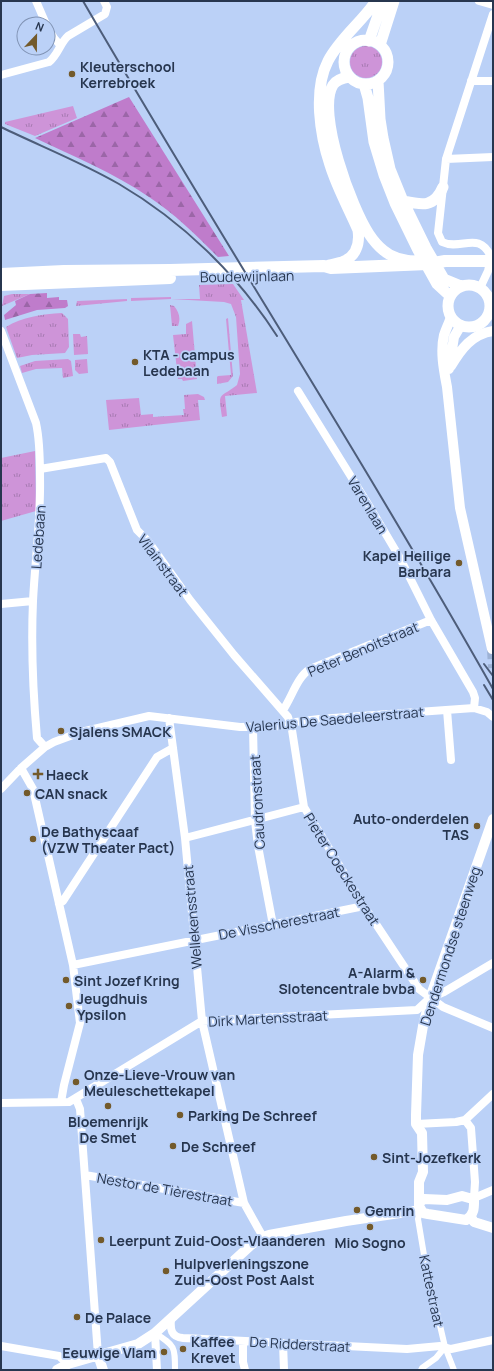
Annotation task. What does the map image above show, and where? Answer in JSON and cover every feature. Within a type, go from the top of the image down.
[{"type":"main road","name":"Boudewijnlaan","points":[[7,279],[324,266],[341,262],[349,258],[358,246],[358,230],[343,199],[330,166],[320,112],[320,92],[322,76],[328,61],[344,37],[360,21],[376,1]]},
{"type":"main road","points":[[369,40],[383,1]]},
{"type":"main road","points":[[380,45],[394,1]]},
{"type":"main road","points":[[320,92],[330,71],[337,61],[344,56],[348,49],[354,44],[361,41],[369,40],[380,45],[388,60],[387,68],[384,75],[378,81],[371,84],[358,83],[348,76],[344,67],[344,56]]},
{"type":"main road","name":"Boudewijnlaan","points":[[348,76],[337,81],[332,87],[330,98],[331,125],[337,158],[347,188],[369,234],[378,245],[389,254],[410,260],[444,262]]},
{"type":"main road","points":[[378,81],[380,118],[383,138],[390,169],[403,201],[426,248],[444,279],[461,286],[471,285],[480,288],[487,295],[491,306],[489,310],[489,320],[475,326],[461,326],[451,317],[448,307],[450,296],[461,286]]},
{"type":"main road","points":[[364,84],[368,98],[374,142],[384,175],[395,203],[418,250],[437,284],[450,296]]},
{"type":"main road","points":[[403,201],[418,204],[429,204],[436,199],[443,187]]},
{"type":"main road","points":[[411,217],[421,211],[435,208],[441,204]]},
{"type":"main road","name":"Boudewijnlaan","points":[[324,266],[331,268],[398,266],[493,260]]},
{"type":"main road","name":"Boudewijnlaan","points":[[7,279],[493,260]]},
{"type":"street","points":[[36,1],[43,16]]},
{"type":"street","points":[[1,75],[49,62],[68,36],[105,14],[107,7],[104,1]]},
{"type":"street","points":[[479,1],[493,5]]},
{"type":"street","points":[[480,288],[493,260],[486,247],[481,244],[474,243],[448,245],[442,242],[438,233],[446,159],[493,14]]},
{"type":"street","points":[[56,40],[60,45]]},
{"type":"street","points":[[471,81],[493,81]]},
{"type":"street","points":[[446,159],[493,157]]},
{"type":"street","points":[[451,317],[443,340],[444,371],[461,514],[492,649]]},
{"type":"street","points":[[447,387],[454,337],[461,326]]},
{"type":"street","name":"Ledebaan","points":[[1,331],[36,423],[40,447],[41,506],[33,601],[32,653],[37,738],[45,746]]},
{"type":"street","points":[[449,370],[459,353],[468,342],[477,336],[493,331]]},
{"type":"street","name":"Varenlaan","points":[[298,391],[400,558],[431,620],[473,692],[474,708]]},
{"type":"street","name":"Vilainstraat","points":[[40,469],[106,458],[110,462],[137,530],[148,541],[190,600],[275,703],[283,710]]},
{"type":"street","points":[[1,604],[33,601]]},
{"type":"street","name":"Peter Benoitstraat","points":[[283,710],[304,672],[431,620]]},
{"type":"street","name":"Valerius De Saedeleerstraat","points":[[1,789],[45,746],[81,732],[149,716],[219,725],[253,727],[285,726],[319,719],[474,708],[487,712],[493,717]]},
{"type":"street","points":[[283,710],[288,717],[290,724]]},
{"type":"street","points":[[447,710],[451,760]]},
{"type":"street","name":"Wellekensstraat","points":[[169,718],[185,838],[202,1022],[244,1203],[263,1237]]},
{"type":"street","name":"Pieter Coeckestraat","points":[[290,724],[304,808],[364,906],[418,989],[443,1008],[493,1028]]},
{"type":"street","name":"Caudronstraat","points":[[253,727],[255,821],[258,846],[273,925]]},
{"type":"street","points":[[59,904],[63,901],[157,757],[172,748]]},
{"type":"street","points":[[21,768],[33,789],[73,964],[80,1023],[61,1102]]},
{"type":"street","points":[[185,838],[304,808]]},
{"type":"street","name":"Dendermondse steenweg","points":[[420,1206],[418,1192],[419,1182],[423,1172],[422,1133],[416,1124],[416,1071],[423,1026],[430,998],[493,819]]},
{"type":"street","name":"De Visscherestraat","points":[[73,964],[364,906]]},
{"type":"street","name":"Dirk Martensstraat","points":[[76,1099],[202,1022],[417,1010],[430,998],[444,992],[493,963]]},
{"type":"street","points":[[64,1089],[76,1099],[80,1109],[98,1355],[103,1370]]},
{"type":"street","points":[[416,1124],[456,1122],[465,1120],[493,1094]]},
{"type":"street","points":[[1,1103],[69,1102],[76,1099]]},
{"type":"street","points":[[420,1206],[423,1213],[466,1220],[471,1217],[474,1209],[475,1182],[471,1128],[465,1120]]},
{"type":"street","name":"Nestor de Tièrestraat","points":[[85,1175],[244,1203]]},
{"type":"street","points":[[419,1182],[425,1187],[430,1199]]},
{"type":"street","points":[[57,1370],[68,1364],[138,1344],[155,1333],[172,1319],[251,1245],[263,1237],[420,1206],[424,1199],[447,1200],[462,1196],[474,1198],[493,1190]]},
{"type":"street","name":"Kattestraat","points":[[420,1206],[418,1219],[445,1347],[454,1370]]},
{"type":"street","points":[[471,1217],[474,1222],[493,1228]]},
{"type":"street","name":"De Ridderstraat","points":[[172,1319],[171,1330],[174,1335],[179,1338],[407,1349],[440,1346],[451,1349],[493,1340]]},
{"type":"street","points":[[155,1333],[157,1370]]},
{"type":"street","points":[[155,1333],[170,1343],[173,1348],[175,1354],[175,1370]]},
{"type":"street","points":[[243,1341],[243,1362],[245,1370]]},
{"type":"street","points":[[283,1343],[284,1370]]},
{"type":"street","points":[[1,1346],[59,1356],[68,1364]]},
{"type":"street","points":[[421,1370],[436,1358],[445,1347]]},
{"type":"green space","points":[[363,46],[369,46],[378,50],[382,62],[378,74],[369,78],[363,78],[354,74],[350,65],[350,59],[354,50]]},
{"type":"green space","points":[[129,97],[229,256],[218,257],[176,218],[136,188],[93,165],[35,138]]},
{"type":"green space","points":[[73,106],[77,118],[35,136],[5,124],[5,122]]},
{"type":"green space","points":[[233,284],[244,300],[241,300],[257,393],[225,396],[227,416],[222,417],[220,399],[223,394],[237,385],[240,374],[236,317],[231,304],[224,302],[171,299],[200,299],[199,285]]},
{"type":"green space","points":[[47,293],[47,298],[59,297],[59,300],[67,300],[68,306],[65,308],[37,310],[5,320],[4,315],[16,305],[15,301],[30,294]]},
{"type":"green space","points":[[12,294],[30,294],[2,306],[4,296]]},
{"type":"green space","points":[[171,297],[171,299],[131,301],[131,298]]},
{"type":"green space","points":[[127,299],[127,301],[76,306],[77,301]]},
{"type":"green space","points":[[170,305],[174,306],[178,313],[178,326],[172,326]]},
{"type":"green space","points":[[62,313],[68,319],[69,347],[65,353],[32,355],[17,358],[6,327],[32,317]]},
{"type":"green space","points":[[228,318],[233,376],[228,382],[217,384],[218,376],[231,375],[226,319]]},
{"type":"green space","points":[[192,321],[197,379],[183,381],[182,379],[178,379],[173,335],[186,334],[186,324]]},
{"type":"green space","points":[[73,334],[80,334],[81,337],[87,336],[88,354],[74,355]]},
{"type":"green space","points":[[68,359],[71,361],[73,376],[63,378],[62,368],[36,369],[22,373],[20,366],[35,361]]},
{"type":"green space","points":[[87,359],[88,373],[79,374],[75,370],[75,360]]},
{"type":"green space","points":[[198,394],[204,397],[205,400],[198,400],[200,420],[109,430],[106,400],[139,398],[141,415],[153,414],[153,417],[184,415],[184,395]]},
{"type":"green space","points":[[35,451],[36,511],[1,521],[1,458]]},
{"type":"tunnel","points":[[492,649],[493,668]]},
{"type":"railway","points":[[83,1],[185,173],[393,516],[493,689]]},
{"type":"railway","points":[[1,127],[105,176],[165,215],[186,232],[226,270],[244,291],[277,336]]},
{"type":"railway","points":[[484,664],[493,676]]},
{"type":"railway","points":[[484,685],[493,700]]},
{"type":"place","name":"Kleuterschool Kerrebroek","points":[[72,74]]},
{"type":"place","name":"KTA - campus Ledebaan","points":[[135,362]]},
{"type":"place","name":"Kapel Heilige Barbara","points":[[459,563]]},
{"type":"place","name":"Sjalens SMACK","points":[[61,731]]},
{"type":"place","name":"Haeck","points":[[38,774]]},
{"type":"place","name":"CAN snack","points":[[27,793]]},
{"type":"place","name":"Auto-onderdelen TAS","points":[[477,826]]},
{"type":"place","name":"De Bathyscaaf (VZW Theater Pact)","points":[[33,839]]},
{"type":"place","name":"Sint Jozef Kring","points":[[66,980]]},
{"type":"place","name":"A-Alarm & Slotencentrale bvba","points":[[423,980]]},
{"type":"place","name":"Jeugdhuis Ypsilon","points":[[69,1006]]},
{"type":"place","name":"Onze-Lieve-Vrouw van Meuleschettekapel","points":[[76,1082]]},
{"type":"place","name":"Bloemenrijk De Smet","points":[[108,1106]]},
{"type":"place","name":"Parking De Schreef","points":[[180,1115]]},
{"type":"place","name":"De Schreef","points":[[173,1146]]},
{"type":"place","name":"Sint-Jozefkerk","points":[[374,1157]]},
{"type":"place","name":"Gemrin","points":[[357,1210]]},
{"type":"place","name":"Mio Sogno","points":[[370,1227]]},
{"type":"place","name":"Leerpunt Zuid-Oost-Vlaanderen","points":[[101,1240]]},
{"type":"place","name":"Hulpverleningszone Zuid-Oost Post Aalst","points":[[166,1271]]},
{"type":"place","name":"De Palace","points":[[77,1317]]},
{"type":"place","name":"Kaffee Krevet","points":[[183,1349]]},
{"type":"place","name":"Eeuwige Vlam","points":[[164,1352]]}]
